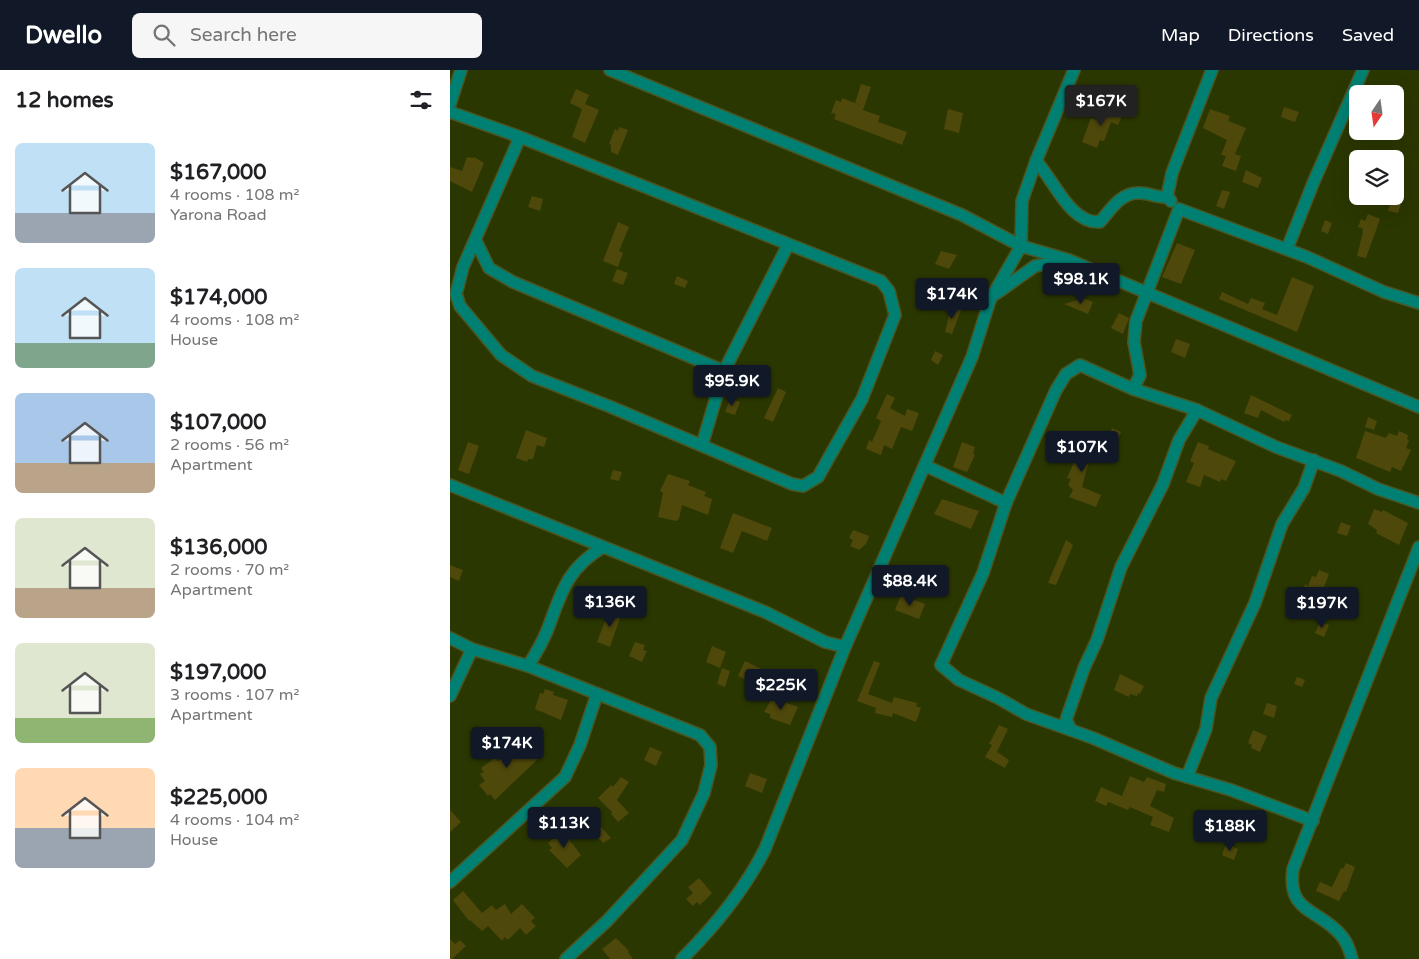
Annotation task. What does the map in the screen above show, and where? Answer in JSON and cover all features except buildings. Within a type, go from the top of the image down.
[{"type":"street","points":[[450,104],[461,70]]},
{"type":"street","points":[[610,70],[962,215],[1021,246],[1069,260],[1419,408]]},
{"type":"street","points":[[682,959],[716,925],[756,867],[797,772],[845,647],[926,466],[972,357],[990,300],[1021,246],[1022,200],[1074,70]]},
{"type":"street","points":[[1167,197],[1172,173],[1212,70]]},
{"type":"street","points":[[1287,249],[1363,70]]},
{"type":"street","points":[[450,112],[520,137],[881,281],[889,291],[895,315],[862,399],[818,477],[803,486],[792,484],[532,376],[501,355],[460,306],[456,294],[463,267],[520,137]]},
{"type":"street","points":[[1036,161],[1080,217],[1093,223],[1100,222],[1118,200],[1129,195],[1140,193],[1158,198],[1167,197]]},
{"type":"street","points":[[1167,197],[1179,209],[1287,249],[1384,292],[1419,304]]},
{"type":"street","points":[[1133,389],[1140,375],[1134,342],[1136,321],[1179,209]]},
{"type":"street","points":[[476,241],[489,268],[513,282],[724,371]]},
{"type":"street","points":[[702,445],[724,371],[788,245]]},
{"type":"street","points":[[990,300],[1008,284],[1035,266],[1069,260]]},
{"type":"street","points":[[1312,821],[1231,790],[1188,777],[1026,714],[998,698],[959,680],[941,665],[983,573],[1006,503],[1056,390],[1070,370],[1080,365],[1133,389],[1197,410],[1276,446],[1314,460],[1378,490],[1419,504]]},
{"type":"street","points":[[1071,730],[1066,720],[1070,704],[1097,640],[1121,567],[1163,484],[1179,440],[1197,410]]},
{"type":"street","points":[[1188,777],[1206,729],[1211,698],[1255,602],[1282,524],[1304,488],[1314,460]]},
{"type":"street","points":[[926,466],[1006,503]]},
{"type":"street","points":[[450,485],[765,612],[825,642],[845,647]]},
{"type":"street","points":[[528,666],[546,633],[558,597],[575,569],[589,555],[603,547]]},
{"type":"street","points":[[1352,959],[1342,935],[1299,903],[1291,885],[1293,869],[1419,547]]},
{"type":"street","points":[[450,638],[472,649],[528,666],[700,735],[710,747],[711,766],[694,818],[682,840],[607,921],[566,959]]},
{"type":"street","points":[[450,696],[472,649]]},
{"type":"street","points":[[450,882],[564,776],[580,745],[597,694]]}]
